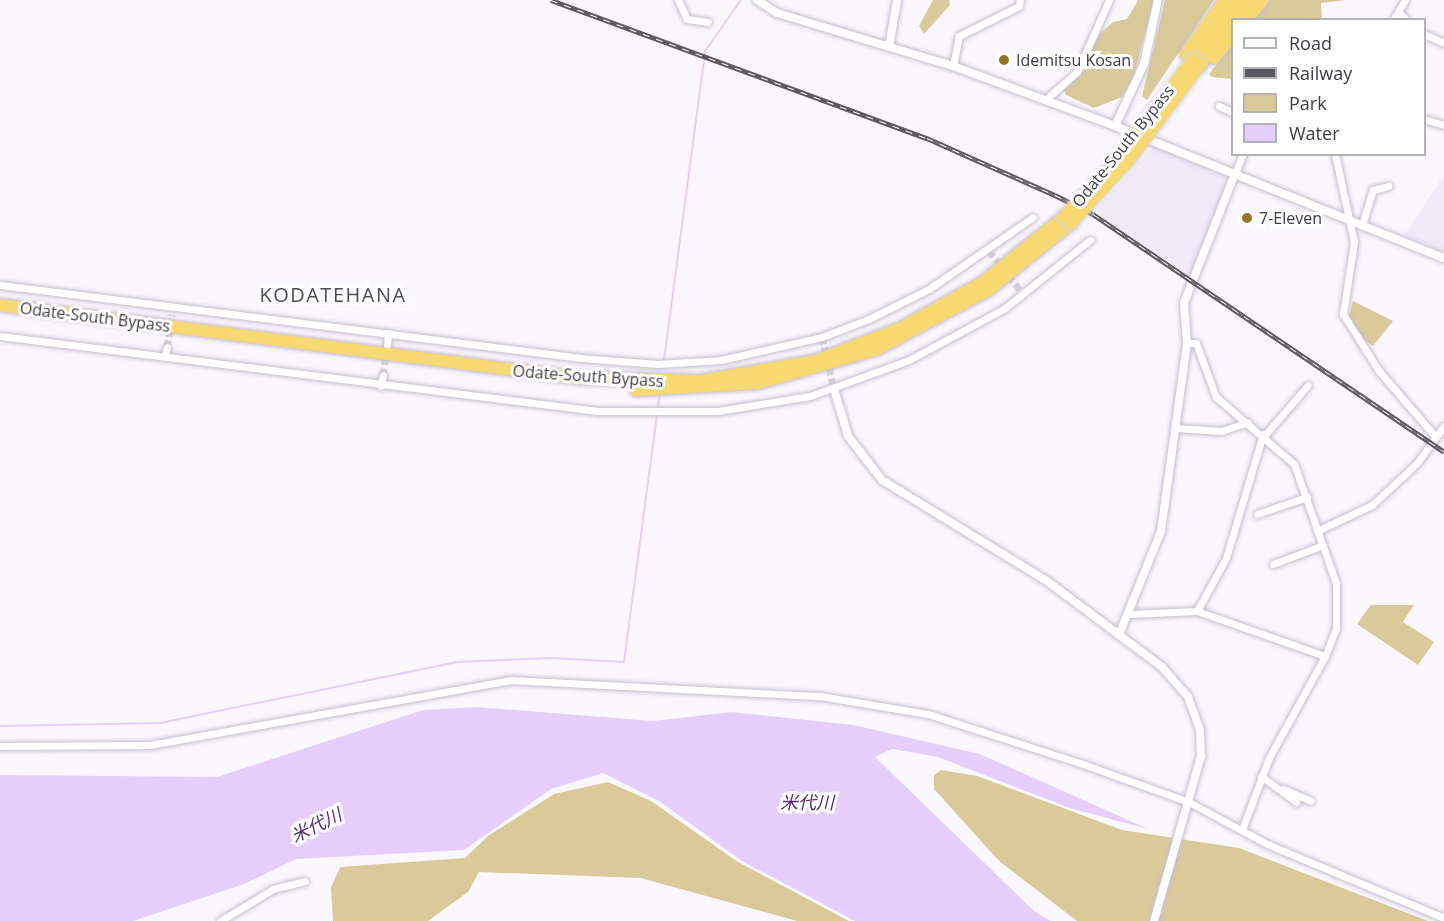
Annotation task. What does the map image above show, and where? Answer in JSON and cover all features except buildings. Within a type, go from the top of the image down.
[{"type":"highway","points":[[1196,62],[1225,0]]},
{"type":"highway","name":"Odate-South Bypass","points":[[1068,220],[1230,20],[1237,0]]},
{"type":"highway","name":"Odate-South Bypass","points":[[1232,18],[1248,0]]},
{"type":"highway","points":[[1248,18],[1263,0]]},
{"type":"highway","points":[[1196,62],[1231,37]]},
{"type":"highway","name":"Odate-South Bypass","points":[[0,305],[641,387],[674,387],[785,368],[873,341],[982,283],[1068,220],[1110,183],[1196,62]]},
{"type":"street","points":[[678,0],[687,19],[708,22]]},
{"type":"street","points":[[758,0],[777,13],[953,66],[1115,126],[1234,177],[1444,258]]},
{"type":"street","points":[[889,47],[897,0]]},
{"type":"street","points":[[953,66],[959,36],[1019,6],[1020,0]]},
{"type":"street","points":[[1045,100],[1077,72],[1109,0]]},
{"type":"street","points":[[1115,126],[1144,64],[1158,0]]},
{"type":"street","points":[[1395,18],[1405,0]]},
{"type":"street","points":[[1399,12],[1404,18]]},
{"type":"street","points":[[1426,34],[1444,43]]},
{"type":"street","points":[[1219,106],[1231,111]]},
{"type":"street","points":[[1426,119],[1444,124]]},
{"type":"street","points":[[1119,635],[1161,531],[1187,343],[1184,303],[1242,156]]},
{"type":"street","points":[[1335,156],[1349,220],[1353,269],[1342,314],[1379,371],[1435,436]]},
{"type":"street","points":[[1362,225],[1373,190],[1388,186]]},
{"type":"street","points":[[0,285],[388,333],[663,363],[774,349],[869,319],[929,289],[1033,217]]},
{"type":"street","points":[[0,336],[381,386],[653,413],[752,407],[834,389],[978,326],[1090,240]]},
{"type":"street","points":[[172,314],[174,306]]},
{"type":"street","points":[[387,345],[388,333]]},
{"type":"street","points":[[1187,343],[1196,342],[1216,397],[1264,435],[1294,464],[1323,545],[1338,606],[1325,657],[1262,776],[1242,830]]},
{"type":"street","points":[[165,357],[167,347]]},
{"type":"street","points":[[381,386],[382,375]]},
{"type":"street","points":[[1197,612],[1226,558],[1264,435],[1308,385]]},
{"type":"street","points":[[834,389],[848,436],[882,480],[987,540],[1119,635],[1177,680],[1194,711],[1202,745],[1187,807],[1154,921]]},
{"type":"street","points":[[1176,428],[1221,431],[1248,422]]},
{"type":"street","points":[[1317,531],[1372,505],[1417,463],[1444,426]]},
{"type":"street","points":[[1257,514],[1307,497]]},
{"type":"street","points":[[1273,564],[1323,545]]},
{"type":"street","points":[[1129,614],[1197,612],[1325,657]]},
{"type":"street","points":[[0,746],[150,745],[458,686],[545,678],[820,696],[928,714],[1187,807],[1444,918]]},
{"type":"street","points":[[1262,776],[1283,789],[1311,801]]},
{"type":"street","points":[[1283,789],[1296,802]]},
{"type":"street","points":[[220,921],[273,889],[306,881]]},
{"type":"shaded area","points":[[1153,147],[1222,175],[1226,182],[1191,278],[1100,216],[1097,208]]},
{"type":"shaded area","points":[[1444,175],[1444,248],[1442,251],[1404,236]]},
{"type":"green space","points":[[933,0],[949,0],[950,5],[924,34],[919,26]]},
{"type":"green space","points":[[1138,0],[1154,0],[1134,75],[1122,97],[1094,108],[1066,95],[1064,90],[1086,69],[1095,38],[1113,22],[1127,19]]},
{"type":"green space","points":[[1165,0],[1214,0],[1147,100],[1142,96]]},
{"type":"green space","points":[[1270,0],[1346,0],[1321,3],[1322,18],[1255,18]]},
{"type":"green space","points":[[1231,46],[1231,79],[1212,77],[1209,74]]},
{"type":"green space","points":[[1353,301],[1393,321],[1373,346],[1359,337],[1348,319]]},
{"type":"green space","points":[[1371,605],[1414,605],[1403,622],[1434,642],[1418,665],[1357,624]]},
{"type":"green space","points":[[941,770],[977,776],[1122,830],[1239,848],[1428,921],[1077,921],[999,861],[934,789],[934,775]]},
{"type":"green space","points":[[608,782],[651,801],[738,862],[849,921],[797,921],[641,878],[479,872],[468,892],[428,921],[333,921],[331,888],[340,867],[465,858],[488,836],[554,794]]},
{"type":"water","name":"米代川","points":[[476,707],[653,721],[732,712],[853,725],[980,754],[1148,829],[1070,808],[938,757],[892,749],[875,757],[1035,912],[1051,921],[855,921],[742,861],[659,801],[603,773],[551,789],[464,850],[296,859],[244,884],[133,921],[0,921],[0,775],[217,777],[423,710]]},
{"type":"waterway","points":[[664,360],[705,51],[741,0]]},
{"type":"waterway","points":[[658,408],[660,393]]},
{"type":"waterway","points":[[0,726],[160,723],[456,662],[551,658],[624,662],[657,414]]},
{"type":"tunnel","points":[[989,251],[1024,295]]},
{"type":"tunnel","points":[[167,347],[172,314]]},
{"type":"tunnel","points":[[822,337],[834,389]]},
{"type":"tunnel","points":[[383,375],[386,353]]},
{"type":"railway","points":[[551,0],[927,138],[1093,214],[1444,452]]},
{"type":"place","name":"Idemitsu Kosan","points":[[1004,60]]},
{"type":"place","name":"7-Eleven","points":[[1247,218]]},
{"type":"district","name":"KODATEHANA","points":[[333,294]]}]
